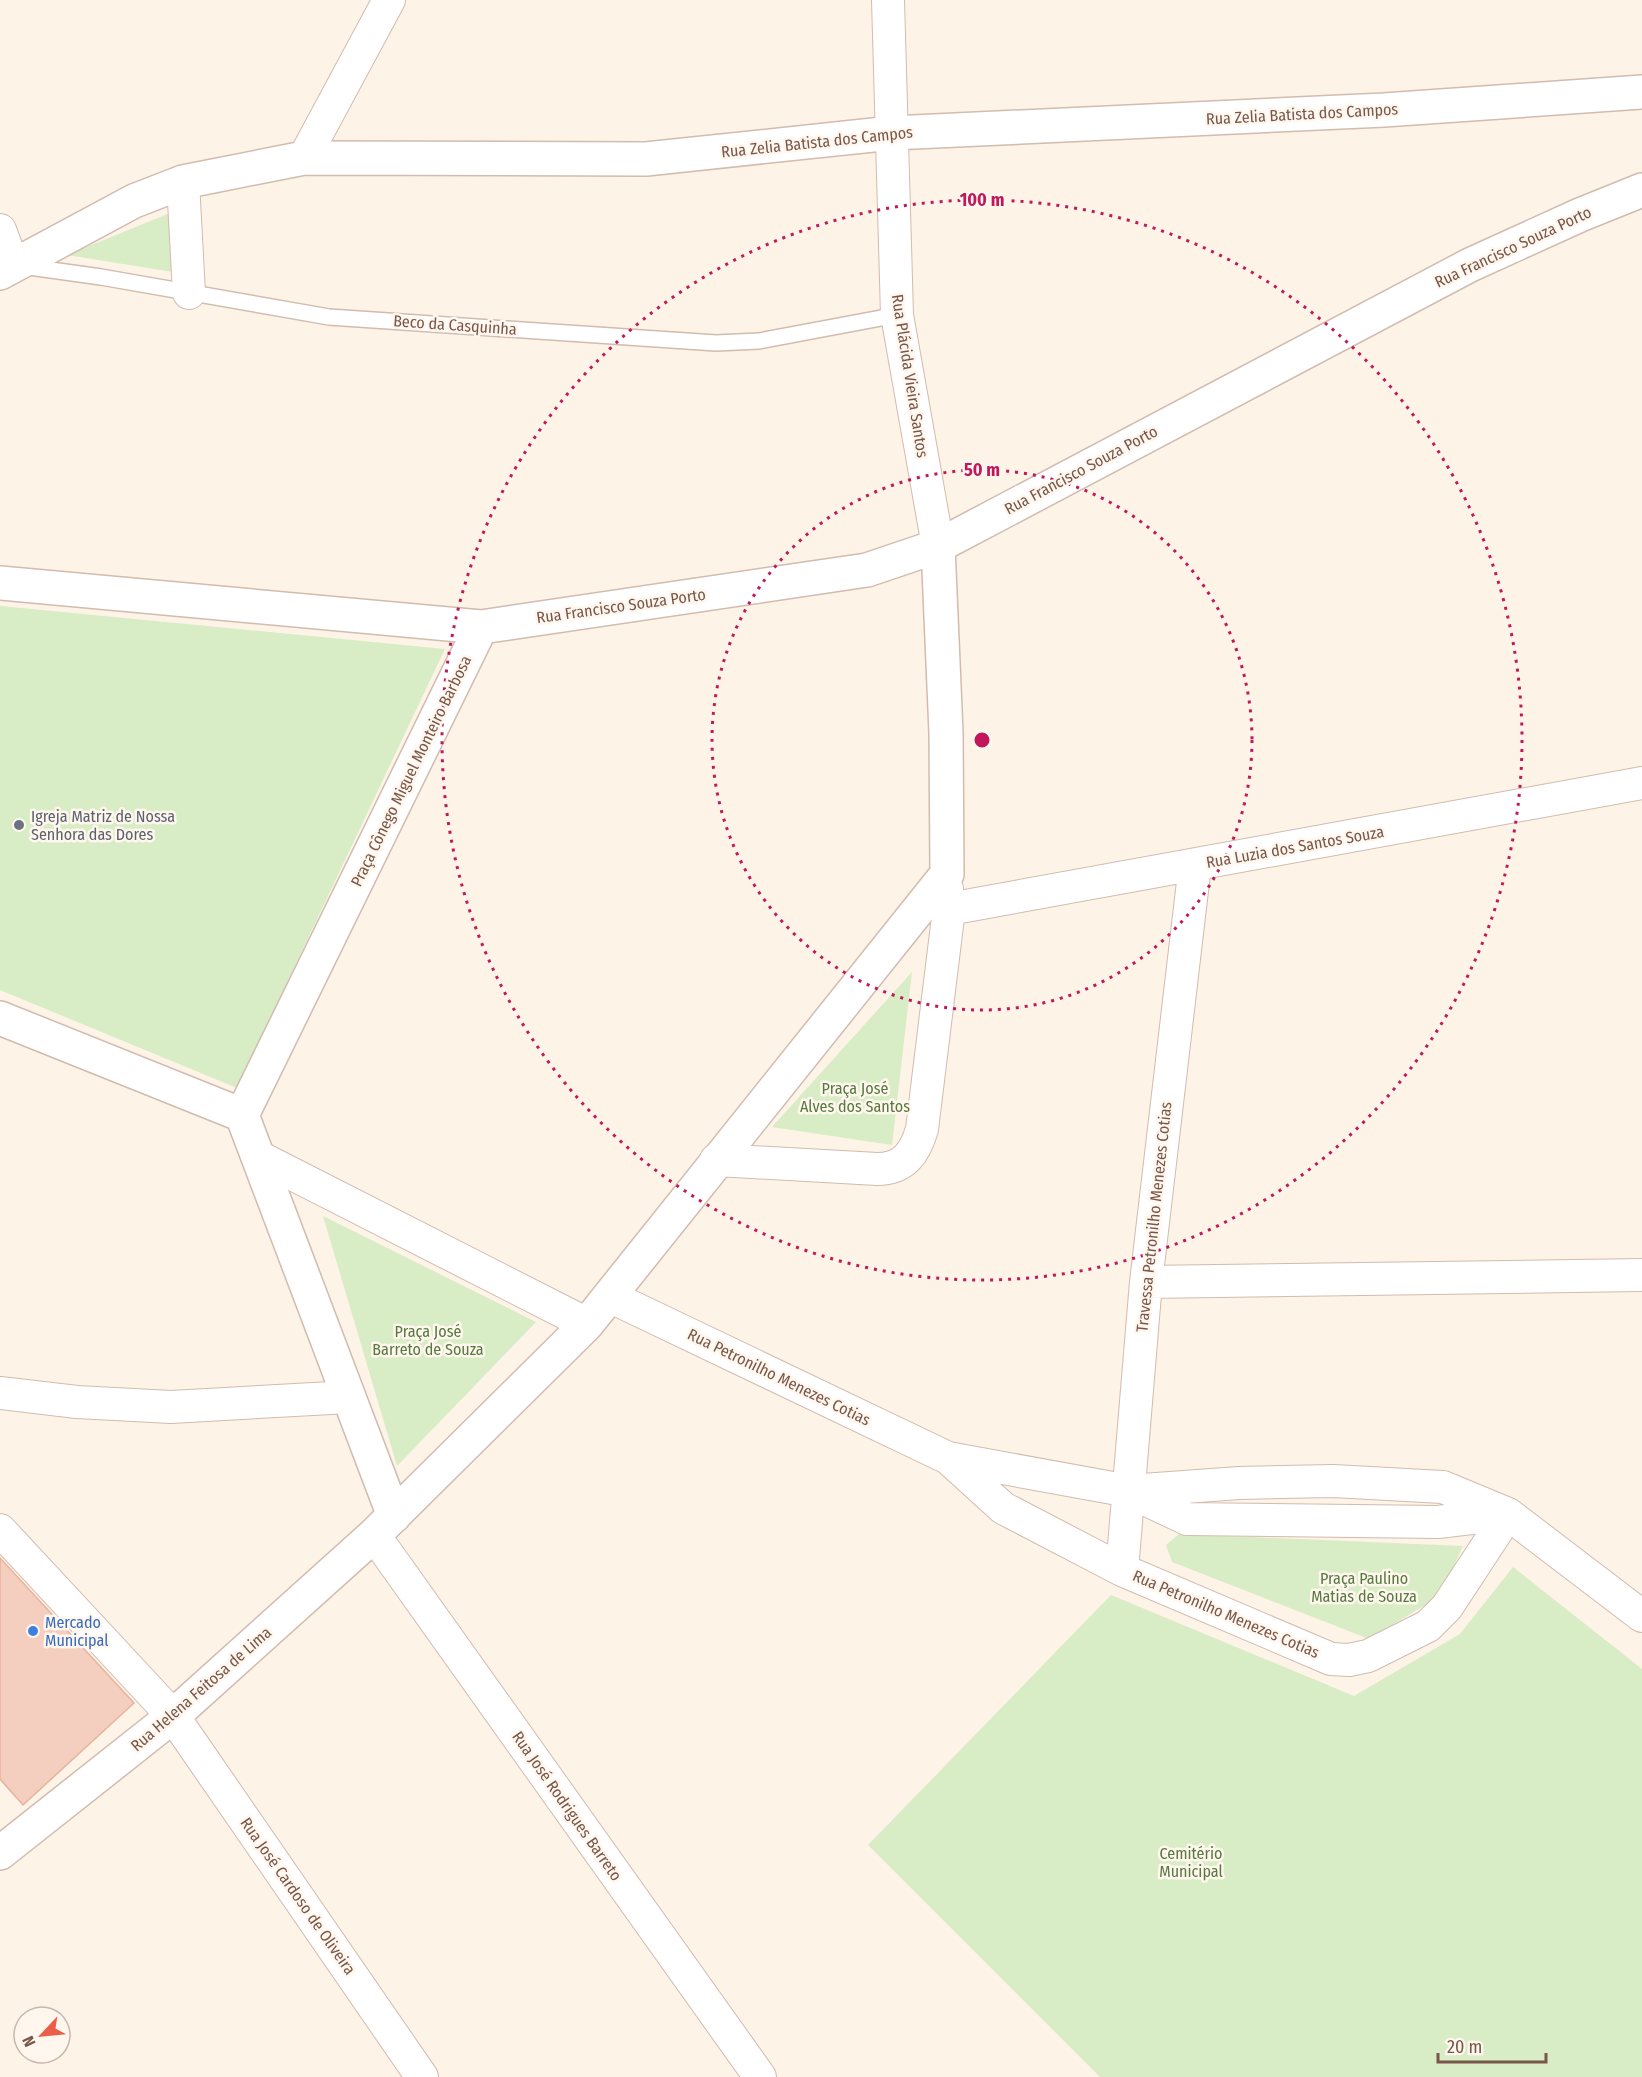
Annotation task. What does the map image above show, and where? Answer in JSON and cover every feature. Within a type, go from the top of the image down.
[{"type":"street","points":[[304,158],[389,0]]},
{"type":"street","name":"Rua Plácida Vieira Santos","points":[[888,0],[897,315],[938,546]]},
{"type":"street","name":"Rua Zelia Batista dos Campos","points":[[7,269],[134,201],[183,182],[304,158],[646,159],[892,133],[1384,110],[1642,92]]},
{"type":"street","points":[[183,182],[189,293]]},
{"type":"street","name":"Rua Francisco Souza Porto","points":[[481,627],[867,570],[938,546],[1410,296],[1570,219],[1642,190]]},
{"type":"street","points":[[0,230],[7,269]]},
{"type":"street","points":[[716,1160],[877,1170],[890,1169],[907,1159],[917,1146],[922,1129],[948,909],[946,733],[938,546]]},
{"type":"street","points":[[0,583],[481,627]]},
{"type":"street","name":"Praça Cônego Miguel Monteiro Barbosa","points":[[242,1115],[481,627]]},
{"type":"street","name":"Rua Luzia dos Santos Souza","points":[[948,909],[1642,783]]},
{"type":"street","name":"Travessa Petronilho Menezes Cotias","points":[[1122,1570],[1146,1282],[1195,865]]},
{"type":"street","points":[[0,1018],[242,1115],[260,1157],[349,1397],[384,1526],[586,1324],[947,874]]},
{"type":"street","points":[[260,1157],[586,1324]]},
{"type":"street","points":[[1146,1282],[1642,1275]]},
{"type":"street","name":"Rua Petronilho Menezes Cotias","points":[[609,1296],[948,1458],[1129,1491],[1239,1483],[1387,1482],[1443,1487],[1508,1514],[1642,1616]]},
{"type":"street","points":[[0,1393],[77,1402],[171,1407],[349,1397]]},
{"type":"street","name":"Rua Petronilho Menezes Cotias","points":[[948,1458],[1003,1508],[1122,1570],[1331,1659],[1349,1660],[1368,1656],[1428,1626],[1447,1608],[1508,1514]]},
{"type":"street","name":"Rua Helena Feitosa de Lima","points":[[1,1850],[173,1716],[384,1526]]},
{"type":"street","name":"Rua José Rodrigues Barreto","points":[[384,1526],[760,2077]]},
{"type":"street","name":"Rua José Cardoso de Oliveira","points":[[0,1530],[173,1716],[422,2077]]},
{"type":"lane","name":"Beco da Casquinha","points":[[7,269],[101,277],[329,317],[716,343],[759,341],[897,315]]},
{"type":"green space","points":[[170,213],[173,272],[67,255]]},
{"type":"green space","points":[[0,606],[445,649],[237,1088],[0,990]]},
{"type":"green space","name":"Praça José Alves dos Santos","points":[[912,972],[892,1145],[772,1127]]},
{"type":"green space","name":"Praça José Barreto de Souza","points":[[323,1216],[536,1322],[397,1466]]},
{"type":"green space","name":"Praça Paulino Matias de Souza","points":[[1179,1534],[1463,1546],[1440,1596],[1369,1639],[1172,1562],[1166,1545]]},
{"type":"green space","name":"Cemitério Municipal","points":[[1513,1567],[1642,1669],[1642,2077],[1100,2077],[868,1845],[1111,1595],[1354,1696],[1460,1634]]},
{"type":"building","name":"Mercado Municipal","points":[[0,1558],[134,1703],[23,1805],[0,1779]]},
{"type":"place","name":"Igreja Matriz de Nossa Senhora das Dores","points":[[19,825]]},
{"type":"place","name":"Mercado Municipal","points":[[33,1631]]}]
